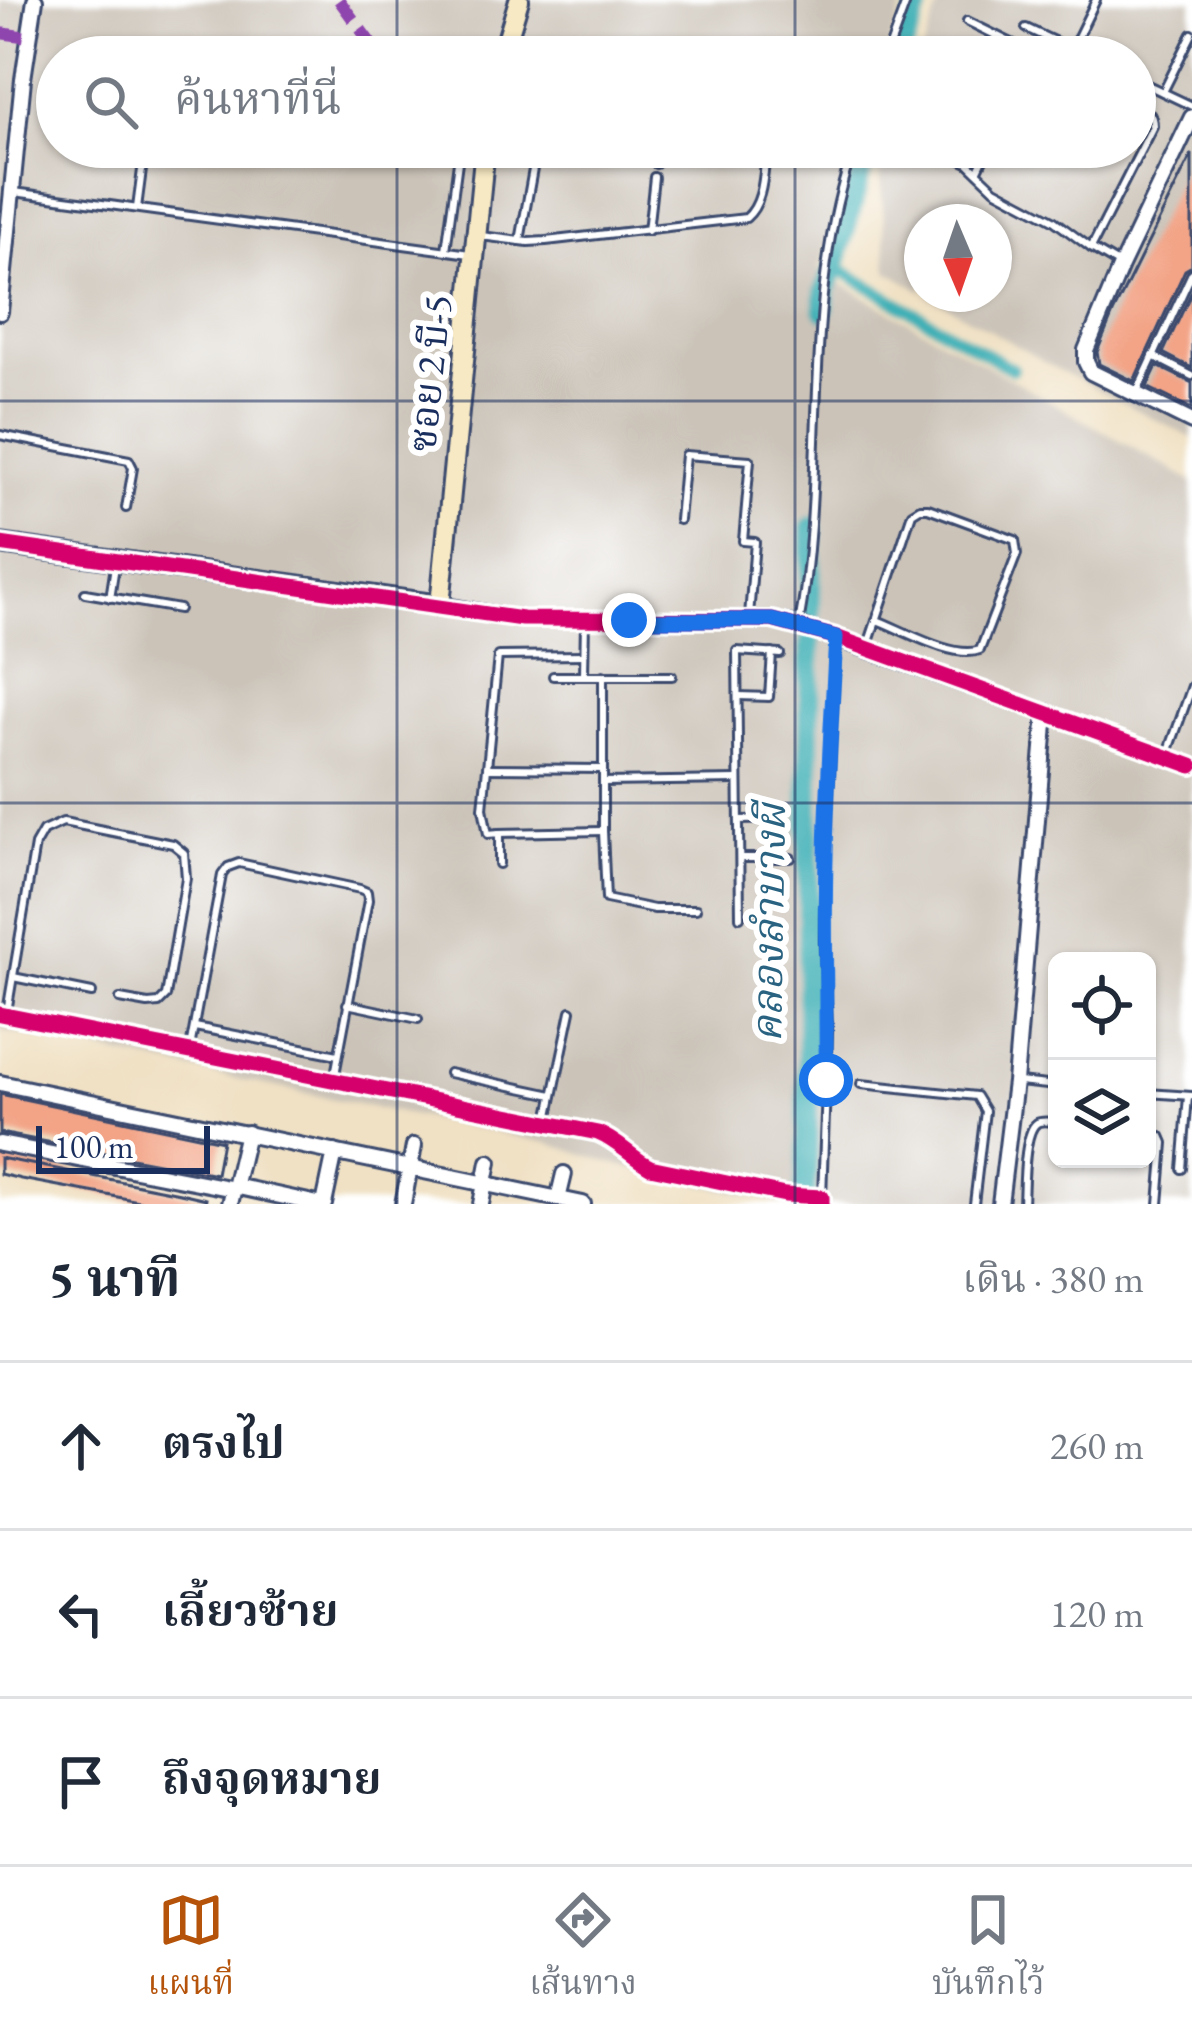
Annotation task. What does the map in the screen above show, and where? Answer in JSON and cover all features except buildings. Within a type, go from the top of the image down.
[{"type":"street","points":[[0,312],[35,0]]},
{"type":"street","points":[[508,36],[519,0]]},
{"type":"street","points":[[1192,117],[1086,350],[1091,373],[1192,422]]},
{"type":"street","name":"ซอย 2 บี-5","points":[[440,605],[483,168]]},
{"type":"street","points":[[0,544],[522,619],[749,620],[799,625],[1192,766]]},
{"type":"street","points":[[1000,1204],[1046,712]]},
{"type":"street","points":[[3,1015],[547,1123],[613,1139],[650,1167],[822,1201]]},
{"type":"street","points":[[0,1083],[583,1204]]},
{"type":"street","points":[[232,1193],[247,1133]]},
{"type":"street","points":[[0,1144],[232,1193],[321,1204],[335,1152]]},
{"type":"street","points":[[403,1204],[414,1146]]},
{"type":"street","points":[[481,1204],[489,1162]]},
{"type":"street","points":[[558,1199],[564,1174]]},
{"type":"lane","points":[[894,36],[907,0]]},
{"type":"lane","points":[[1079,36],[1096,0]]},
{"type":"lane","points":[[967,21],[997,36]]},
{"type":"lane","points":[[1026,28],[1043,36]]},
{"type":"lane","points":[[1163,92],[1192,34]]},
{"type":"lane","points":[[1156,89],[1192,106]]},
{"type":"lane","points":[[136,208],[142,168]]},
{"type":"lane","points":[[446,250],[457,168]]},
{"type":"lane","points":[[520,241],[533,168]]},
{"type":"lane","points":[[12,191],[446,250],[746,218],[759,202],[764,168]]},
{"type":"lane","points":[[799,625],[809,573],[825,280],[847,168]]},
{"type":"lane","points":[[974,168],[986,183],[1121,266]]},
{"type":"lane","points":[[1091,248],[1132,168]]},
{"type":"lane","points":[[648,231],[654,177]]},
{"type":"lane","points":[[1136,394],[1192,273]]},
{"type":"lane","points":[[1153,356],[1192,376]]},
{"type":"lane","points":[[0,435],[129,460],[133,468],[126,508]]},
{"type":"lane","points":[[679,520],[685,455],[750,460],[742,541],[755,542],[749,620]]},
{"type":"lane","points":[[867,648],[912,513],[928,508],[1015,539],[1017,554],[980,650],[956,652],[877,620]]},
{"type":"lane","points":[[110,598],[116,561]]},
{"type":"lane","points":[[85,593],[179,608]]},
{"type":"lane","points":[[584,675],[585,620]]},
{"type":"lane","points":[[822,1201],[828,1031],[826,852],[836,637]]},
{"type":"lane","points":[[737,696],[769,698],[776,654],[737,651],[737,696],[738,780],[740,858],[740,916]]},
{"type":"lane","points":[[584,655],[499,656],[483,808],[488,833],[603,831]]},
{"type":"lane","points":[[602,675],[606,899],[654,909],[696,909]]},
{"type":"lane","points":[[553,676],[672,676]]},
{"type":"lane","points":[[1166,756],[1192,686]]},
{"type":"lane","points":[[487,768],[603,769]]},
{"type":"lane","points":[[603,782],[738,780]]},
{"type":"lane","points":[[739,820],[784,819]]},
{"type":"lane","points":[[3,1015],[35,845],[43,831],[63,822],[173,844],[184,853],[187,864],[166,996],[148,1004],[120,999]]},
{"type":"lane","points":[[499,833],[499,864]]},
{"type":"lane","points":[[740,858],[791,858]]},
{"type":"lane","points":[[189,1052],[222,875],[239,863],[367,892],[334,1081]]},
{"type":"lane","points":[[13,977],[92,993]]},
{"type":"lane","points":[[347,1004],[418,1019]]},
{"type":"lane","points":[[547,1123],[571,1012]]},
{"type":"lane","points":[[194,1027],[338,1055]]},
{"type":"lane","points":[[449,1073],[553,1095]]},
{"type":"lane","points":[[1015,1082],[1048,1085]]},
{"type":"lane","points":[[861,1084],[976,1096],[985,1111],[974,1204]]},
{"type":"lane","points":[[1156,1094],[1190,1096],[1182,1169]]},
{"type":"lane","points":[[1022,1204],[1028,1139],[1033,1126],[1048,1122]]},
{"type":"lane","points":[[1156,1135],[1164,1143],[1159,1204]]},
{"type":"shaded area","points":[[0,0],[905,0],[892,36],[36,36],[36,168],[849,168],[819,271],[1192,481],[1192,1204],[788,1204],[626,1167],[547,1143],[0,1030]]},
{"type":"shaded area","points":[[941,0],[1192,0],[1192,438],[958,312],[1012,312],[1012,204],[904,204],[904,280],[888,271],[881,168],[1156,168],[1156,36],[928,36]]},
{"type":"waterway","name":"คลองลำบางผี","points":[[908,36],[921,0]]},
{"type":"waterway","name":"คลองลำบางผี","points":[[824,310],[825,291],[862,168]]},
{"type":"waterway","points":[[836,264],[1012,369]]},
{"type":"waterway","name":"คลองลำบางผี","points":[[810,616],[812,527]]},
{"type":"waterway","name":"คลองลำบางผี","points":[[804,1204],[810,642]]},
{"type":"marked path","points":[[339,0],[365,36]]},
{"type":"marked path","points":[[0,33],[28,37]]},
{"type":"cycle path","points":[[0,544],[522,619],[772,620],[836,637],[1192,766]]},
{"type":"cycle path","points":[[0,1014],[598,1133],[650,1167],[785,1195],[822,1197],[822,1204]]},
{"type":"route","points":[[629,620],[772,620],[836,637],[826,852],[826,1080]]}]
